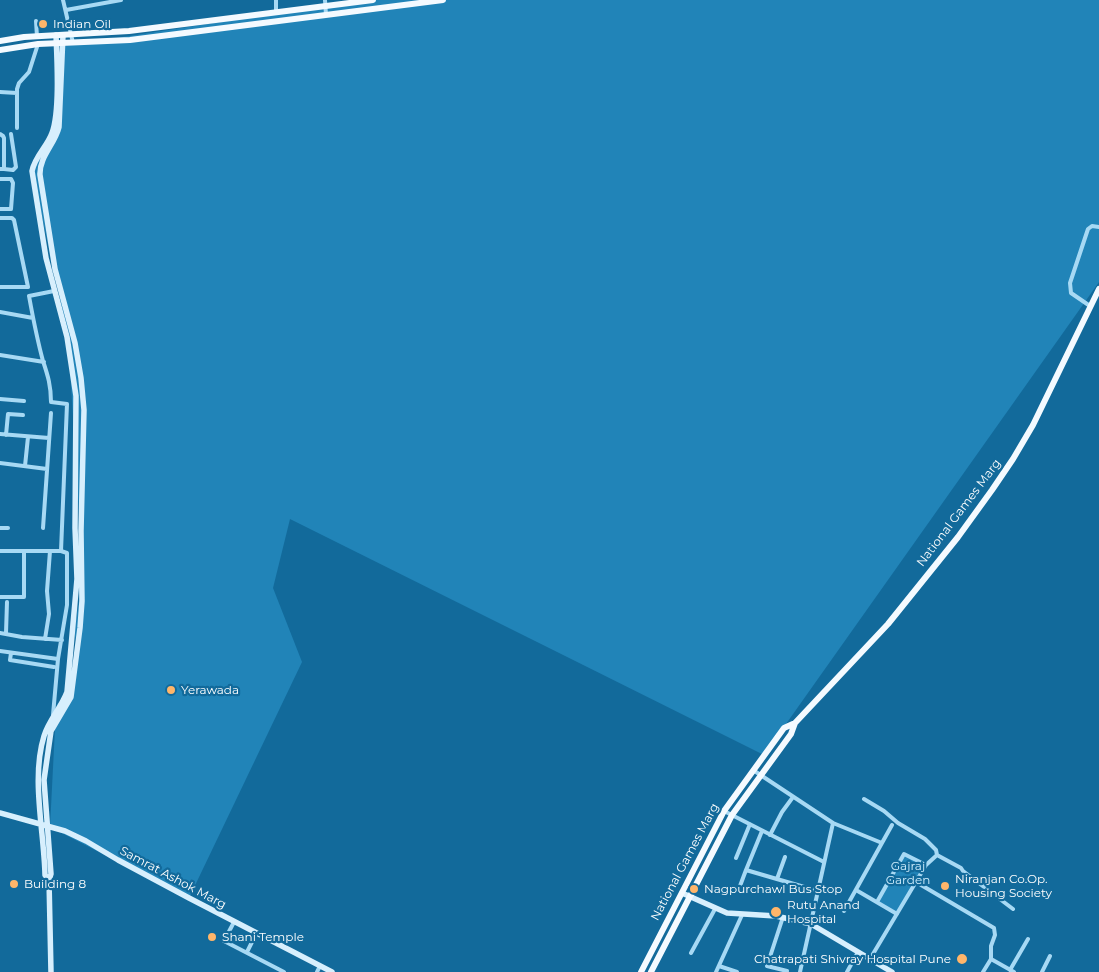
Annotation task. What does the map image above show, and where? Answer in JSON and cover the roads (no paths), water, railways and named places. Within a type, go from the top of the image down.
[{"type":"main road","points":[[0,42],[37,36],[129,31],[325,3],[373,0]]},
{"type":"main road","points":[[0,50],[38,44],[130,40],[443,0]]},
{"type":"main road","name":"National Games Marg","points":[[641,972],[724,811],[753,770],[784,728],[795,723],[888,624],[958,537],[1013,460],[1033,425],[1099,289]]},
{"type":"main road","name":"National Games Marg","points":[[651,972],[732,815],[791,734],[795,723]]},
{"type":"street","points":[[64,0],[73,43]]},
{"type":"street","points":[[66,10],[121,0]]},
{"type":"street","points":[[276,0],[276,11]]},
{"type":"street","points":[[325,3],[326,16]]},
{"type":"street","points":[[36,21],[37,36]]},
{"type":"street","points":[[51,972],[49,880],[45,875],[44,780],[51,731],[71,697],[82,600],[83,397],[75,344],[55,269],[40,175],[40,165],[55,139],[59,127],[60,35]]},
{"type":"street","points":[[45,825],[38,783],[40,759],[44,737],[67,692],[77,579],[76,396],[67,337],[46,258],[32,171],[36,159],[54,129],[60,43]]},
{"type":"street","points":[[17,128],[16,93],[19,83],[29,72],[38,44]]},
{"type":"street","points":[[0,92],[16,93]]},
{"type":"street","points":[[0,134],[4,136],[2,169],[13,170],[16,167],[11,134]]},
{"type":"street","points":[[0,179],[11,179],[13,183],[11,209],[0,209]]},
{"type":"street","points":[[0,218],[12,218],[14,220],[28,287],[0,287]]},
{"type":"street","points":[[1090,306],[1071,293],[1070,283],[1088,229],[1092,226],[1099,227]]},
{"type":"street","points":[[54,291],[30,296],[33,318],[50,381],[51,402],[67,404],[68,408],[61,551]]},
{"type":"street","points":[[0,312],[33,318]]},
{"type":"street","points":[[0,355],[44,362]]},
{"type":"street","points":[[0,399],[24,401]]},
{"type":"street","points":[[43,528],[51,413]]},
{"type":"street","points":[[6,435],[8,414],[23,415]]},
{"type":"street","points":[[0,434],[49,438]]},
{"type":"street","points":[[25,466],[28,437]]},
{"type":"street","points":[[0,463],[47,469]]},
{"type":"street","points":[[0,528],[8,528]]},
{"type":"street","points":[[0,551],[61,551],[67,554],[67,605],[58,658],[52,720]]},
{"type":"street","points":[[0,597],[24,597],[24,551]]},
{"type":"street","points":[[45,639],[49,614],[47,591],[50,552]]},
{"type":"street","points":[[6,633],[7,602]]},
{"type":"street","points":[[0,632],[62,640]]},
{"type":"street","points":[[0,651],[58,658]]},
{"type":"street","points":[[11,652],[10,660],[54,667]]},
{"type":"street","points":[[753,770],[833,823],[882,843]]},
{"type":"street","points":[[770,835],[782,812],[793,797]]},
{"type":"street","points":[[864,799],[884,811],[898,823],[925,838],[936,850],[937,855],[961,868],[1013,909]]},
{"type":"street","points":[[724,811],[824,862]]},
{"type":"street","name":"Samrat Ashok Marg","points":[[0,813],[65,831],[86,841],[319,969],[332,972]]},
{"type":"street","points":[[800,972],[833,823]]},
{"type":"street","points":[[736,858],[750,824]]},
{"type":"street","points":[[844,911],[892,825]]},
{"type":"street","points":[[740,886],[762,830]]},
{"type":"street","points":[[877,902],[904,854],[926,866]]},
{"type":"street","points":[[870,959],[926,866],[937,855]]},
{"type":"street","points":[[777,879],[785,857]]},
{"type":"street","points":[[746,870],[818,891]]},
{"type":"street","points":[[916,882],[994,928],[995,935],[991,946],[991,959],[983,972]]},
{"type":"street","points":[[856,890],[897,914]]},
{"type":"street","points":[[682,893],[727,913],[783,917],[811,924],[892,972]]},
{"type":"street","points":[[691,953],[715,909]]},
{"type":"street","points":[[716,972],[742,915]]},
{"type":"street","points":[[783,917],[766,966],[787,971]]},
{"type":"street","points":[[234,922],[224,941],[284,972]]},
{"type":"street","points":[[247,952],[256,934]]},
{"type":"street","points":[[991,959],[1012,971],[1028,939]]},
{"type":"street","points":[[847,972],[858,952]]},
{"type":"street","points":[[1042,972],[1050,956]]},
{"type":"street","points":[[719,966],[737,972]]},
{"type":"street","points":[[770,972],[772,967]]},
{"type":"place","name":"Indian Oil","points":[[43,24]]},
{"type":"place","name":"Yerawada","points":[[171,690]]},
{"type":"place","name":"Building 8","points":[[14,884]]},
{"type":"place","name":"Niranjan Co.Op. Housing Society","points":[[945,886]]},
{"type":"place","name":"Nagpurchawl Bus Stop","points":[[694,889]]},
{"type":"place","name":"Rutu Anand Hospital","points":[[776,912]]},
{"type":"place","name":"Shani Temple","points":[[212,937]]},
{"type":"place","name":"Chatrapati Shivray Hospital Pune","points":[[962,959]]},
{"type":"park label","name":"Gajraj Garden","points":[[908,873]]}]
